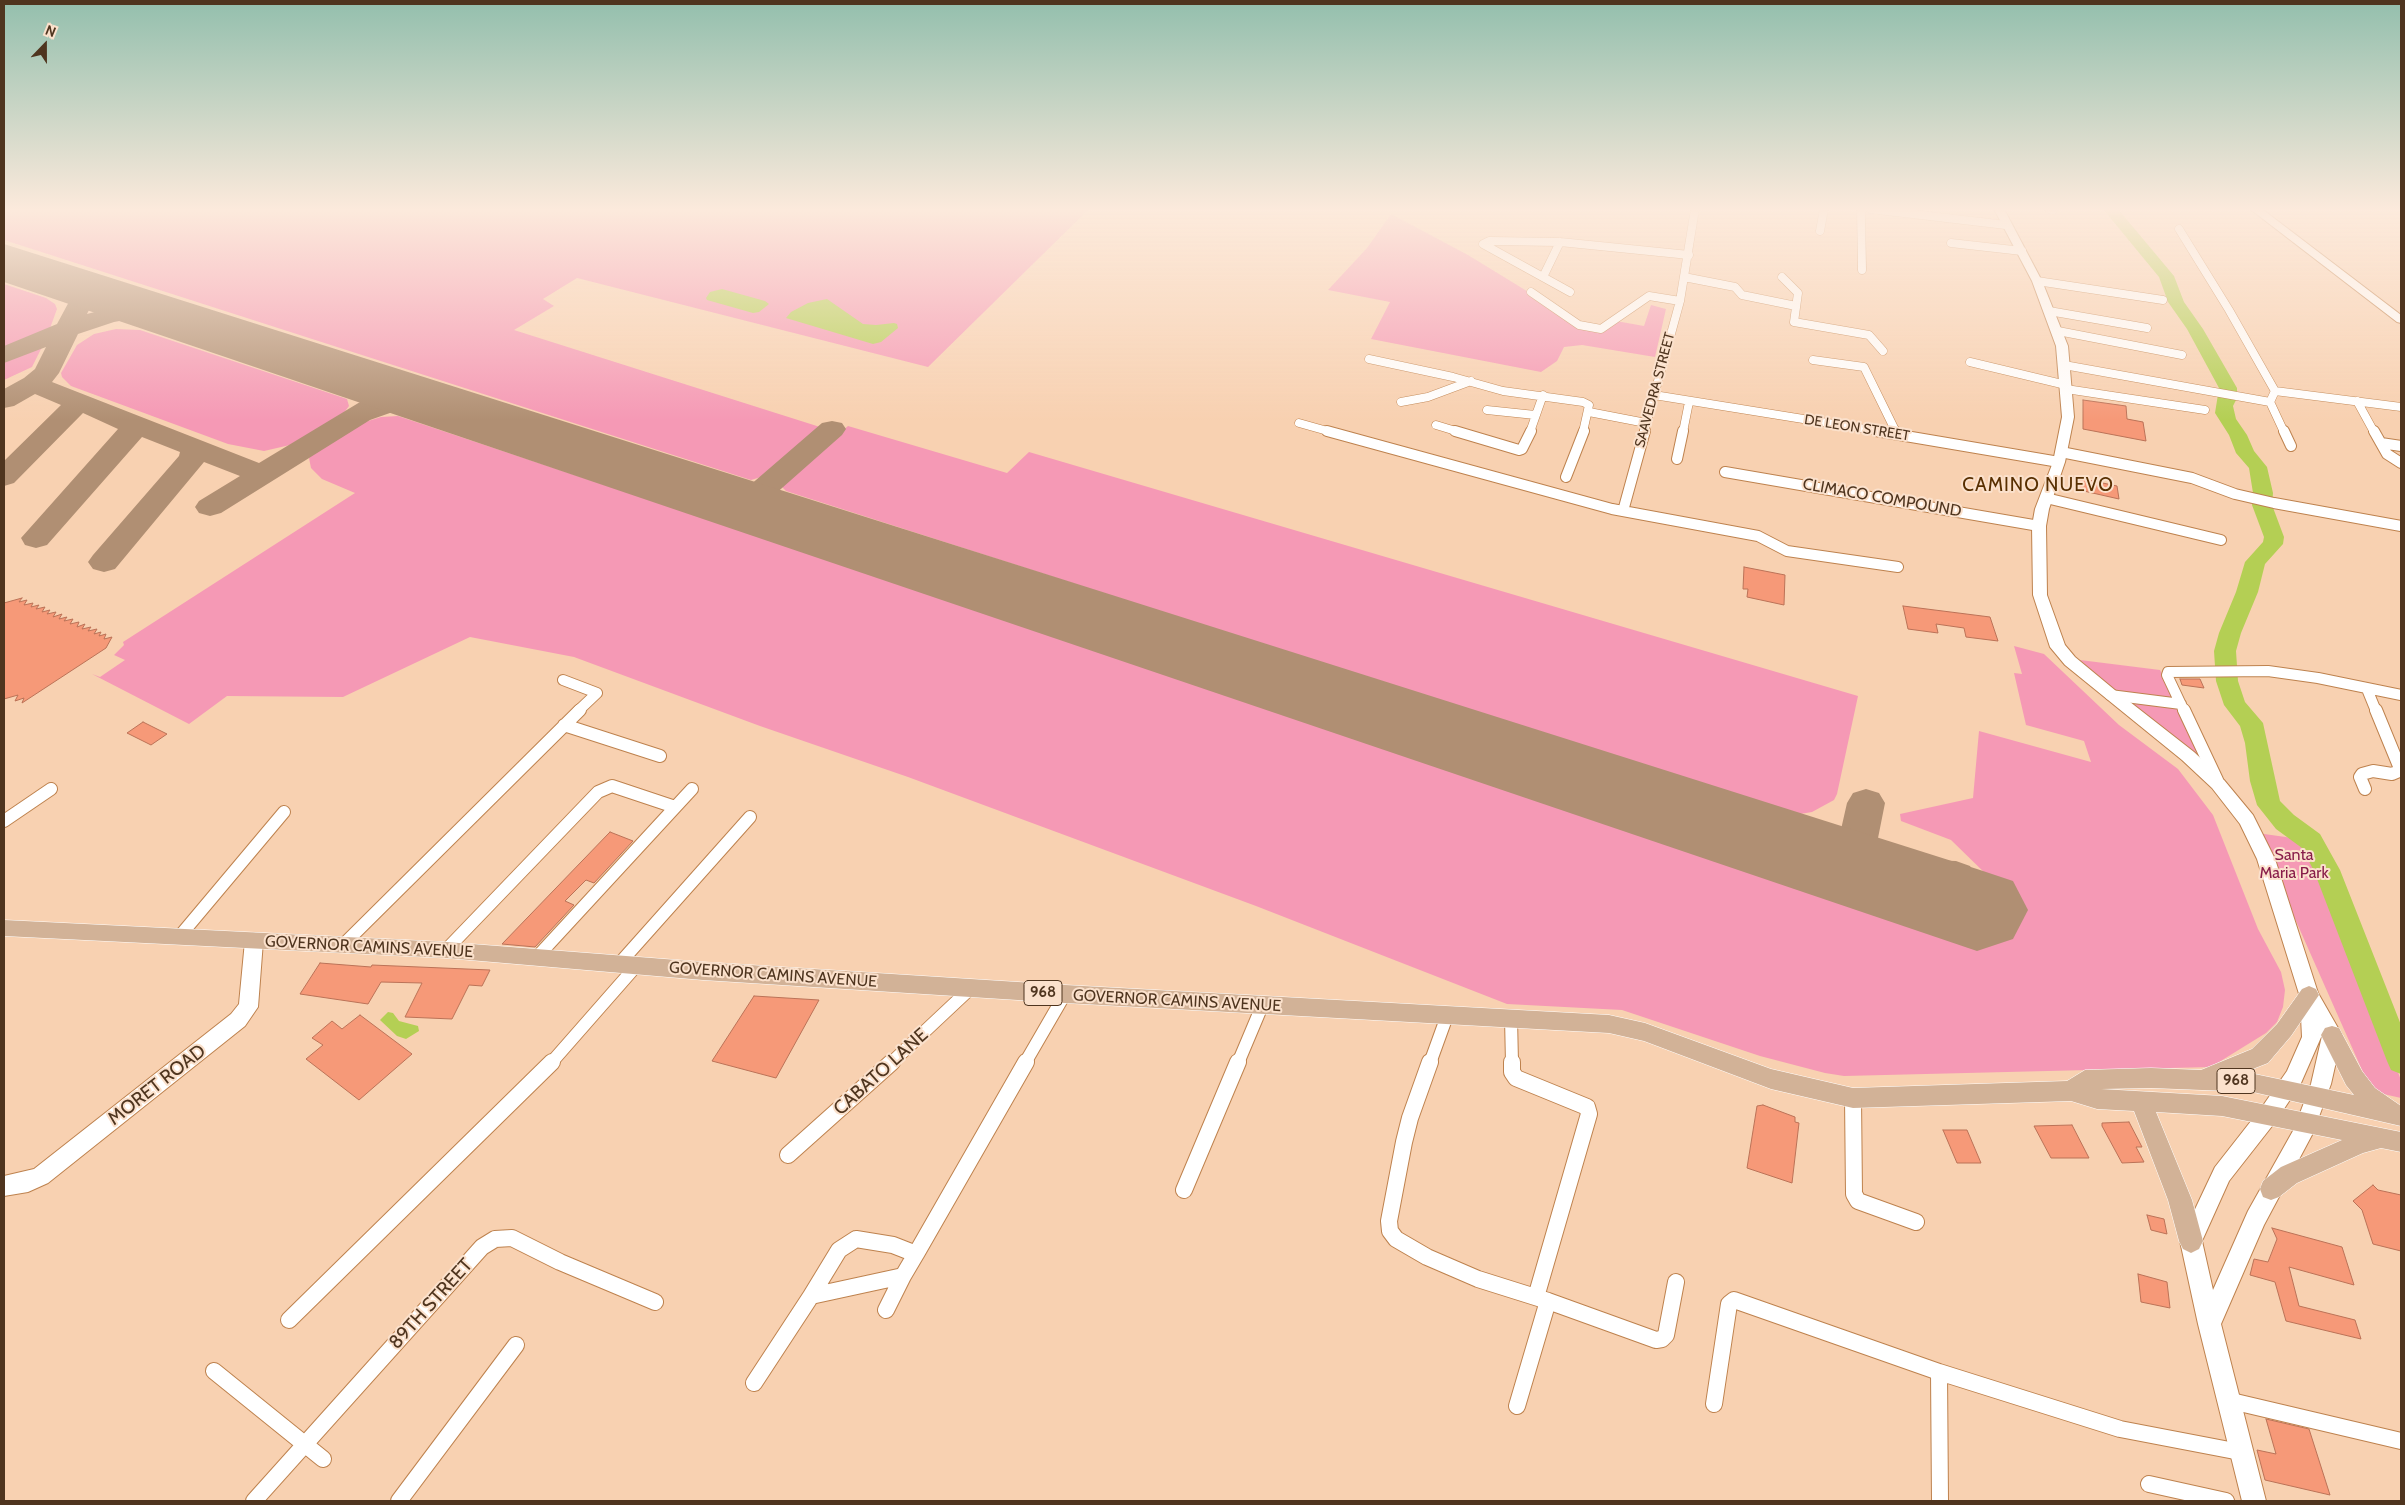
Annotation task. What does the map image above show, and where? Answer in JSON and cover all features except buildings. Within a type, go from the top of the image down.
[{"type":"main road","points":[[2347,279],[2401,320]]},
{"type":"main road","points":[[2362,279],[2401,308]]},
{"type":"main road","points":[[2037,281],[2058,331],[2064,365],[2068,418],[2060,457],[2038,526],[2040,595],[2058,647],[2070,661],[2110,695],[2188,756],[2218,784],[2247,820],[2266,859],[2309,995],[2354,1078],[2367,1095],[2401,1116]]},
{"type":"main road","name":"GOVERNOR CAMINS AVENUE","points":[[4,928],[446,950],[1065,994],[1609,1024],[1646,1032],[1771,1079],[1853,1098],[2071,1091],[2097,1099],[2222,1106],[2391,1140]]},
{"type":"main road","name":"MORET ROAD","points":[[4,1186],[28,1182],[41,1176],[238,1020],[248,1007],[254,941]]},
{"type":"main road","points":[[2200,1080],[2260,1056],[2284,1030],[2309,995]]},
{"type":"main road","points":[[2191,1241],[2222,1174],[2269,1114],[2294,1077],[2312,1037],[2309,995]]},
{"type":"main road","points":[[2209,1324],[2271,1189],[2303,1133],[2316,1096],[2332,1036]]},
{"type":"main road","name":"GOVERNOR CAMINS AVENUE","points":[[2071,1091],[2085,1080],[2151,1078],[2253,1082],[2401,1116]]},
{"type":"main road","points":[[2141,1101],[2180,1200],[2240,1452],[2254,1501]]},
{"type":"main road","points":[[2271,1189],[2289,1175],[2321,1160],[2361,1144],[2391,1140]]},
{"type":"street","points":[[1547,279],[1570,292]]},
{"type":"street","name":"SAAVEDRA STREET","points":[[1624,511],[1680,301],[1684,279]]},
{"type":"street","points":[[1695,279],[1734,287],[1742,295],[1748,297],[1796,306]]},
{"type":"street","points":[[1785,279],[1798,293],[1794,322],[1869,335],[1884,351]]},
{"type":"street","points":[[2210,279],[2275,391]]},
{"type":"street","points":[[2037,281],[2163,300]]},
{"type":"street","points":[[1531,292],[1580,325],[1601,329],[1649,296],[1680,301]]},
{"type":"street","points":[[2049,311],[2147,328]]},
{"type":"street","points":[[2058,331],[2182,355]]},
{"type":"street","points":[[1369,359],[1471,381],[1503,391],[1583,402],[1588,405],[1589,412],[1580,443],[1566,476]]},
{"type":"street","points":[[1814,360],[1864,367],[1897,434]]},
{"type":"street","points":[[1970,362],[2066,387],[2206,410]]},
{"type":"street","points":[[2064,365],[2270,402]]},
{"type":"street","points":[[1401,402],[1428,397],[1471,381]]},
{"type":"street","points":[[2275,391],[2401,407]]},
{"type":"street","points":[[2275,391],[2270,402],[2291,446]]},
{"type":"street","points":[[1436,426],[1519,450],[1522,449],[1543,395]]},
{"type":"street","name":"DE LEON STREET","points":[[1654,395],[1689,402],[2192,478],[2235,494],[2274,503],[2401,526]]},
{"type":"street","points":[[2357,401],[2387,454],[2401,463]]},
{"type":"street","points":[[1677,460],[1689,402]]},
{"type":"street","points":[[1488,410],[1535,416]]},
{"type":"street","points":[[1589,412],[1646,423]]},
{"type":"street","points":[[1299,423],[1624,511],[1758,536],[1787,551],[1898,567]]},
{"type":"street","points":[[2381,443],[2401,446]]},
{"type":"street","name":"CLIMACO COMPOUND","points":[[1725,472],[2038,526]]},
{"type":"street","points":[[2046,498],[2221,540]]},
{"type":"street","points":[[2218,784],[2167,675],[2171,670],[2268,671],[2318,678],[2401,695]]},
{"type":"street","points":[[344,944],[597,693],[563,680]]},
{"type":"street","points":[[2365,789],[2360,777],[2362,774],[2373,771],[2396,773],[2399,771],[2399,766],[2367,689]]},
{"type":"street","points":[[2110,695],[2181,704]]},
{"type":"street","points":[[564,725],[660,756]]},
{"type":"street","points":[[446,950],[604,788],[612,786],[675,806]]},
{"type":"street","points":[[537,957],[692,788]]},
{"type":"street","points":[[4,821],[51,789]]},
{"type":"street","points":[[179,937],[284,812]]},
{"type":"street","points":[[289,1320],[550,1064],[628,964],[750,818]]},
{"type":"street","name":"CABATO LANE","points":[[788,1155],[913,1043],[972,987]]},
{"type":"street","points":[[886,1310],[903,1276],[1065,994]]},
{"type":"street","points":[[1184,1190],[1262,1006]]},
{"type":"street","points":[[1447,1016],[1410,1118],[1389,1221],[1390,1231],[1396,1239],[1427,1256],[1478,1279],[1542,1299],[1656,1340],[1662,1339],[1666,1335],[1676,1282]]},
{"type":"street","points":[[1511,1018],[1512,1072],[1516,1078],[1587,1107],[1589,1114],[1517,1406]]},
{"type":"street","points":[[1853,1098],[1854,1194],[1858,1201],[1916,1222]]},
{"type":"street","name":"89TH STREET","points":[[254,1501],[482,1247],[495,1239],[512,1238],[560,1262],[655,1302]]},
{"type":"street","points":[[754,1383],[839,1250],[856,1239],[893,1245],[916,1254]]},
{"type":"street","points":[[811,1296],[903,1276]]},
{"type":"street","points":[[1714,1404],[1729,1304],[1734,1300],[1939,1372],[2120,1429],[2240,1452]]},
{"type":"street","points":[[399,1501],[516,1345]]},
{"type":"street","points":[[214,1371],[323,1458]]},
{"type":"street","points":[[1939,1372],[1940,1501]]},
{"type":"street","points":[[2228,1400],[2401,1441]]},
{"type":"street","points":[[2148,1484],[2226,1501]]},
{"type":"green space","points":[[126,279],[575,279],[543,299],[554,306],[514,330],[820,427],[819,433],[771,474],[751,480]]},
{"type":"green space","points":[[582,279],[1017,279],[928,367]]},
{"type":"green space","points":[[1338,279],[1508,279],[1535,296],[1576,326],[1603,330],[1616,321],[1644,326],[1651,305],[1666,309],[1655,357],[1582,345],[1564,347],[1557,361],[1541,372],[1371,339],[1390,302],[1328,290]]},
{"type":"green space","points":[[4,284],[46,298],[55,304],[57,309],[49,331],[28,344],[4,354]]},
{"type":"green space","points":[[116,329],[140,330],[347,399],[349,406],[343,414],[290,445],[264,451],[228,444],[71,386],[62,377],[61,373],[77,345],[94,334]]},
{"type":"green space","points":[[38,345],[43,345],[32,367],[4,380],[4,358]]},
{"type":"green space","points":[[398,416],[1980,945],[1990,878],[1951,840],[1901,821],[1900,814],[1973,798],[1979,731],[2091,762],[2084,741],[2026,725],[2014,673],[2022,674],[2014,646],[2044,654],[2119,725],[2178,769],[2213,815],[2258,929],[2281,972],[2285,990],[2283,1007],[2277,1022],[2266,1033],[2211,1067],[1844,1076],[1760,1056],[1622,1010],[1507,1004],[1256,906],[908,777],[760,726],[574,657],[470,637],[343,697],[227,696],[189,724],[92,674],[100,677],[125,660],[114,655],[124,645],[123,642],[355,493],[322,479],[311,468],[309,458],[312,454],[365,422],[381,417]]},
{"type":"green space","points":[[848,426],[1007,473],[1029,452],[1858,696],[1837,794],[1834,800],[1812,812],[1794,815],[786,491],[782,487],[783,481]]},
{"type":"green space","points":[[2080,660],[2160,670],[2176,701],[2117,693]]},
{"type":"green space","points":[[2122,699],[2179,707],[2202,759]]},
{"type":"green space","name":"Santa Maria Park","points":[[2257,833],[2307,840],[2401,1080],[2401,1098],[2379,1093],[2366,1079]]},
{"type":"shaded area","points":[[722,289],[765,301],[769,304],[759,312],[753,313],[707,300],[706,298],[710,292]]},
{"type":"shaded area","points":[[827,299],[863,324],[894,323],[897,324],[898,328],[881,342],[873,344],[786,318],[791,312],[808,303]]},
{"type":"shaded area","points":[[388,1012],[393,1013],[399,1021],[418,1026],[419,1031],[406,1039],[397,1036],[380,1020]]},
{"type":"waterway","points":[[2167,279],[2176,302],[2195,329],[2228,388],[2228,398],[2224,406],[2224,413],[2238,435],[2245,453],[2258,467],[2263,493],[2262,505],[2274,537],[2273,544],[2255,562],[2247,592],[2230,633],[2225,651],[2227,681],[2235,705],[2251,723],[2257,743],[2262,781],[2269,805],[2285,822],[2311,841],[2327,870],[2401,1061]]},
{"type":"taxiway","points":[[68,329],[83,298],[85,288]]},
{"type":"taxiway","points":[[68,329],[110,315],[148,309]]},
{"type":"taxiway","points":[[4,355],[68,329]]},
{"type":"taxiway","points":[[33,384],[46,373],[68,329]]},
{"type":"taxiway","points":[[4,400],[33,384]]},
{"type":"taxiway","points":[[33,384],[261,474],[375,405],[381,396],[378,385]]},
{"type":"taxiway","points":[[4,477],[69,414],[75,405],[73,400]]},
{"type":"taxiway","points":[[364,413],[401,400],[429,401]]},
{"type":"taxiway","points":[[36,538],[130,434],[132,429],[130,423]]},
{"type":"taxiway","points":[[745,505],[832,429]]},
{"type":"taxiway","points":[[104,562],[191,460],[194,455],[194,448]]},
{"type":"taxiway","points":[[210,507],[264,473]]},
{"type":"taxiway","points":[[1852,869],[1866,803]]},
{"type":"taxiway","points":[[1864,873],[1956,877],[1963,888],[1960,905],[1955,910],[1941,916],[1925,913],[1885,880]]},
{"type":"runway","points":[[56,279],[1977,910]]},
{"type":"district","name":"CAMINO NUEVO","points":[[2038,485]]}]
